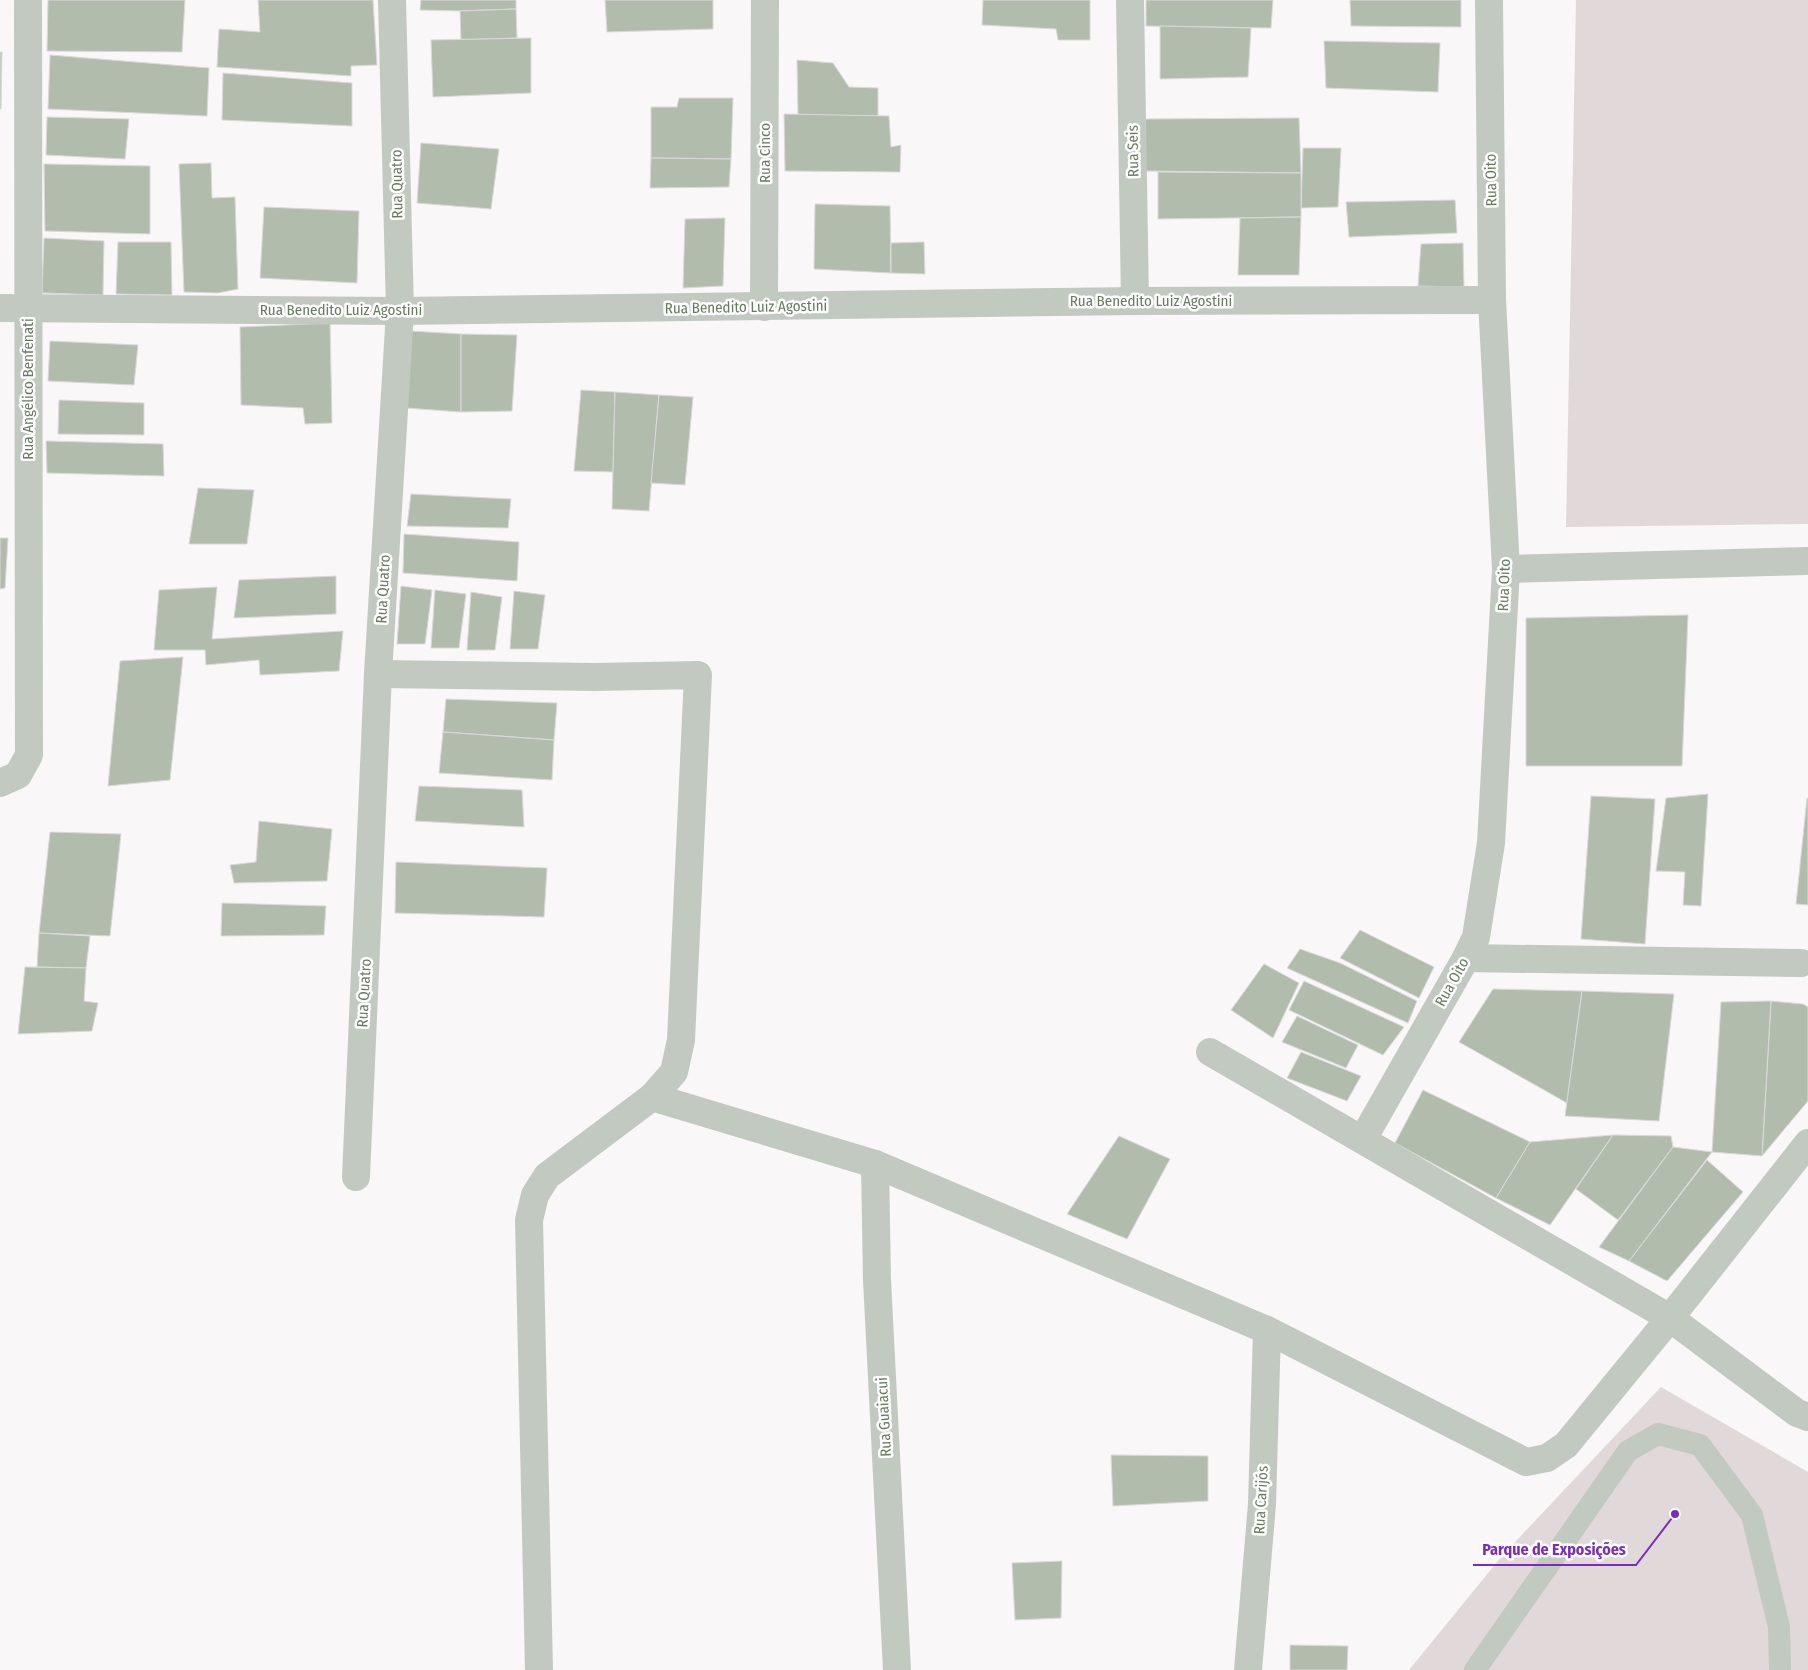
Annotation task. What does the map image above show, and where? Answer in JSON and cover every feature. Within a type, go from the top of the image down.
[{"type":"street","name":"Rua Angélico Benfenati","points":[[9,779],[29,755],[28,0]]},
{"type":"street","name":"Rua Quatro","points":[[356,1177],[378,674],[400,310],[392,0]]},
{"type":"street","name":"Rua Cinco","points":[[764,306],[765,0]]},
{"type":"street","name":"Rua Seis","points":[[1130,0],[1135,301]]},
{"type":"street","name":"Rua Oito","points":[[1363,1139],[1466,958],[1476,937],[1491,843],[1506,569],[1492,300],[1489,0]]},
{"type":"street","name":"Rua Benedito Luiz Agostini","points":[[0,308],[400,310],[1135,301],[1492,300]]},
{"type":"street","points":[[1506,569],[1808,561]]},
{"type":"street","points":[[378,674],[594,677],[698,674],[681,1040],[674,1072],[652,1097],[547,1176],[535,1196],[529,1220],[539,1670]]},
{"type":"street","points":[[1466,958],[1801,963]]},
{"type":"street","points":[[1210,1052],[1670,1318],[1797,1413],[1808,1417]]},
{"type":"street","points":[[652,1097],[875,1164],[1267,1330],[1526,1462],[1547,1458],[1566,1445],[1670,1318],[1808,1143]]},
{"type":"street","name":"Rua Guaiacui","points":[[875,1164],[877,1280],[897,1670]]},
{"type":"street","name":"Rua Carijós","points":[[1248,1670],[1262,1504],[1267,1330]]},
{"type":"lane","points":[[1475,1670],[1628,1451],[1658,1434],[1700,1445],[1752,1515],[1779,1628],[1780,1670]]},
{"type":"shaded area","points":[[1576,0],[1808,0],[1808,524],[1566,527]]},
{"type":"shaded area","points":[[1661,1387],[1808,1472],[1808,1670],[1409,1670],[1502,1556]]},
{"type":"building","points":[[48,0],[185,0],[182,52],[47,51]]},
{"type":"building","points":[[258,0],[373,0],[377,65],[351,66],[351,76],[217,67],[219,29],[260,32]]},
{"type":"building","points":[[421,0],[516,0],[516,9],[420,10]]},
{"type":"building","points":[[605,0],[713,0],[713,29],[607,32]]},
{"type":"building","points":[[983,0],[1090,0],[1090,40],[1058,40],[1056,29],[982,25]]},
{"type":"building","points":[[1146,0],[1273,0],[1271,28],[1146,26]]},
{"type":"building","points":[[1350,0],[1461,0],[1461,27],[1351,26]]},
{"type":"building","points":[[516,9],[517,38],[461,40],[460,11]]},
{"type":"building","points":[[1160,26],[1251,28],[1248,77],[1160,79]]},
{"type":"building","points":[[531,38],[531,93],[433,97],[431,40]]},
{"type":"building","points":[[1324,41],[1440,43],[1438,92],[1326,88]]},
{"type":"building","points":[[0,52],[2,52],[1,109],[0,109]]},
{"type":"building","points":[[50,55],[209,68],[207,116],[48,109]]},
{"type":"building","points":[[797,60],[833,63],[849,87],[878,88],[878,116],[798,115]]},
{"type":"building","points":[[223,73],[352,83],[352,126],[222,120]]},
{"type":"building","points":[[679,98],[733,98],[731,159],[651,158],[651,107],[677,107]]},
{"type":"building","points":[[784,114],[889,116],[891,147],[901,145],[900,172],[785,171]]},
{"type":"building","points":[[47,117],[129,119],[125,159],[46,155]]},
{"type":"building","points":[[1299,118],[1301,173],[1145,171],[1144,119]]},
{"type":"building","points":[[421,143],[499,149],[491,209],[417,203]]},
{"type":"building","points":[[1303,148],[1341,148],[1338,207],[1301,208]]},
{"type":"building","points":[[651,158],[731,159],[729,187],[650,188]]},
{"type":"building","points":[[211,163],[212,198],[235,197],[238,289],[218,293],[184,292],[179,164]]},
{"type":"building","points":[[44,164],[150,166],[150,234],[45,231]]},
{"type":"building","points":[[1158,172],[1301,173],[1301,217],[1158,219]]},
{"type":"building","points":[[1455,200],[1457,233],[1349,237],[1346,202]]},
{"type":"building","points":[[815,204],[890,206],[891,273],[814,269]]},
{"type":"building","points":[[264,207],[359,211],[357,283],[260,278]]},
{"type":"building","points":[[1301,217],[1299,275],[1238,275],[1240,218]]},
{"type":"building","points":[[725,218],[723,286],[683,288],[685,219]]},
{"type":"building","points":[[44,238],[104,241],[103,295],[42,293]]},
{"type":"building","points":[[118,242],[171,242],[172,295],[116,294]]},
{"type":"building","points":[[924,242],[925,274],[891,273],[891,243]]},
{"type":"building","points":[[1463,243],[1464,287],[1418,286],[1421,244]]},
{"type":"building","points":[[330,323],[332,423],[305,424],[303,408],[241,405],[240,327]]},
{"type":"building","points":[[411,331],[461,334],[461,412],[406,408]]},
{"type":"building","points":[[461,334],[517,335],[512,411],[461,412]]},
{"type":"building","points":[[50,341],[138,345],[134,385],[48,381]]},
{"type":"building","points":[[581,390],[615,392],[613,472],[574,471]]},
{"type":"building","points":[[615,392],[659,395],[649,511],[612,509]]},
{"type":"building","points":[[659,395],[693,397],[685,485],[651,483]]},
{"type":"building","points":[[59,400],[144,403],[144,435],[58,434]]},
{"type":"building","points":[[46,441],[163,444],[164,476],[47,473]]},
{"type":"building","points":[[198,488],[254,490],[247,544],[189,544]]},
{"type":"building","points":[[411,494],[511,499],[508,528],[407,526]]},
{"type":"building","points":[[404,534],[519,542],[517,581],[403,573]]},
{"type":"building","points":[[0,538],[8,538],[5,588],[0,589]]},
{"type":"building","points":[[336,576],[336,614],[234,618],[239,580]]},
{"type":"building","points":[[401,586],[432,590],[425,644],[397,644]]},
{"type":"building","points":[[217,587],[212,639],[343,631],[339,671],[260,675],[259,660],[206,665],[205,650],[154,650],[159,590]]},
{"type":"building","points":[[435,590],[466,594],[459,648],[431,648]]},
{"type":"building","points":[[514,591],[545,595],[538,649],[510,649]]},
{"type":"building","points":[[471,592],[502,597],[495,650],[467,650]]},
{"type":"building","points":[[1688,615],[1682,766],[1526,766],[1526,618]]},
{"type":"building","points":[[183,657],[170,780],[108,786],[120,661]]},
{"type":"building","points":[[446,699],[557,703],[554,740],[443,732]]},
{"type":"building","points":[[443,732],[554,740],[552,780],[439,773]]},
{"type":"building","points":[[419,786],[522,790],[524,827],[415,821]]},
{"type":"building","points":[[1708,794],[1701,906],[1683,905],[1685,872],[1656,871],[1666,798]]},
{"type":"building","points":[[1591,796],[1655,799],[1645,944],[1581,939]]},
{"type":"building","points":[[1808,798],[1808,905],[1796,904]]},
{"type":"building","points":[[259,821],[332,829],[327,881],[234,883],[230,865],[256,862]]},
{"type":"building","points":[[50,832],[121,834],[110,936],[39,933]]},
{"type":"building","points":[[396,862],[547,868],[544,917],[395,913]]},
{"type":"building","points":[[222,903],[326,906],[324,935],[221,936]]},
{"type":"building","points":[[1360,930],[1434,967],[1419,998],[1340,958]]},
{"type":"building","points":[[39,933],[90,936],[86,968],[37,967]]},
{"type":"building","points":[[1300,949],[1340,963],[1417,1001],[1408,1023],[1287,968]]},
{"type":"building","points":[[1264,964],[1299,983],[1273,1038],[1231,1010]]},
{"type":"building","points":[[25,967],[86,968],[84,1001],[98,1003],[92,1031],[18,1034]]},
{"type":"building","points":[[1304,981],[1404,1027],[1383,1055],[1289,1010]]},
{"type":"building","points":[[1493,989],[1582,991],[1567,1103],[1459,1042]]},
{"type":"building","points":[[1582,991],[1674,994],[1659,1121],[1565,1116]]},
{"type":"building","points":[[1771,1001],[1803,1004],[1808,1007],[1808,1101],[1762,1156]]},
{"type":"building","points":[[1771,1001],[1762,1156],[1712,1152],[1721,1002]]},
{"type":"building","points":[[1297,1016],[1358,1045],[1346,1068],[1282,1042]]},
{"type":"building","points":[[1301,1052],[1361,1076],[1347,1101],[1287,1078]]},
{"type":"building","points":[[1423,1090],[1530,1142],[1496,1198],[1395,1143]]},
{"type":"building","points":[[1613,1135],[1550,1225],[1496,1198],[1530,1142]]},
{"type":"building","points":[[1613,1135],[1671,1136],[1673,1147],[1618,1220],[1576,1189]]},
{"type":"building","points":[[1119,1136],[1170,1159],[1127,1239],[1067,1214]]},
{"type":"building","points":[[1673,1147],[1712,1152],[1629,1261],[1599,1247]]},
{"type":"building","points":[[1707,1160],[1743,1192],[1667,1281],[1629,1261]]},
{"type":"building","points":[[1111,1455],[1208,1456],[1208,1501],[1113,1506]]},
{"type":"building","points":[[1062,1561],[1061,1618],[1015,1620],[1012,1563]]},
{"type":"building","points":[[1290,1645],[1348,1646],[1347,1670],[1290,1670]]},
{"type":"place","name":"Parque de Exposições","points":[[1675,1514]]}]
